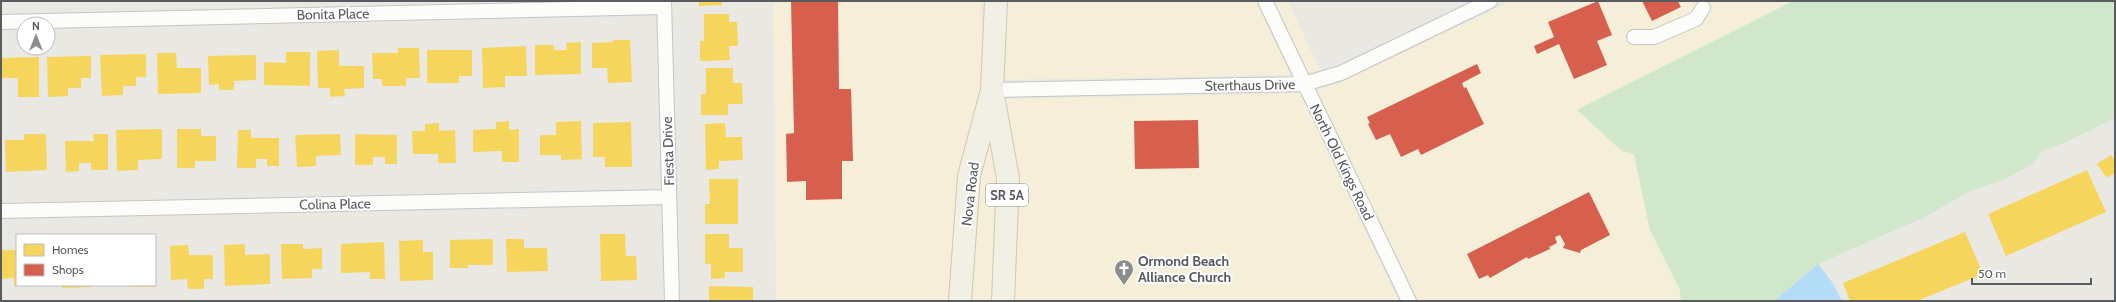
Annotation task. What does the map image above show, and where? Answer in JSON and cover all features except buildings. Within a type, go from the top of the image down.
[{"type":"main road","name":"Nova Road","points":[[960,301],[969,176],[992,90],[996,1]]},
{"type":"main road","name":"Nova Road","points":[[992,90],[1008,178],[1003,301]]},
{"type":"street","name":"North Old Kings Road","points":[[1265,1],[1408,301]]},
{"type":"street","name":"Sterthaus Drive","points":[[992,90],[1304,84],[1341,73],[1490,1]]},
{"type":"street","name":"Bonita Place","points":[[1,22],[664,4]]},
{"type":"street","name":"Fiesta Drive","points":[[664,4],[672,301]]},
{"type":"street","points":[[1634,37],[1654,37],[1696,19],[1703,8]]},
{"type":"street","name":"Colina Place","points":[[1,211],[669,197]]},
{"type":"shaded area","points":[[773,1],[981,1],[984,81],[952,301],[776,301]]},
{"type":"shaded area","points":[[1004,1],[1256,1],[1291,75],[1000,80]]},
{"type":"shaded area","points":[[1274,1],[1288,1],[1320,70],[1308,73]]},
{"type":"shaded area","points":[[1511,1],[1793,1],[1577,110],[1622,151],[1634,154],[1650,230],[1680,290],[1681,301],[1418,301],[1316,90],[1344,81]]},
{"type":"shaded area","points":[[1300,93],[1399,301],[1011,301],[1002,99]]},
{"type":"shaded area","points":[[990,128],[999,178],[994,301],[968,301],[977,177]]},
{"type":"green space","points":[[1793,1],[2115,1],[2115,118],[2066,142],[2042,151],[2034,163],[2005,179],[1968,192],[1925,217],[1818,264],[1774,301],[1681,301],[1680,290],[1650,230],[1634,154],[1622,151],[1577,110]]},
{"type":"water","points":[[1818,264],[1832,282],[1842,301],[1774,301]]},
{"type":"place","name":"Ormond Beach Alliance Church","points":[[1124,286]]}]
